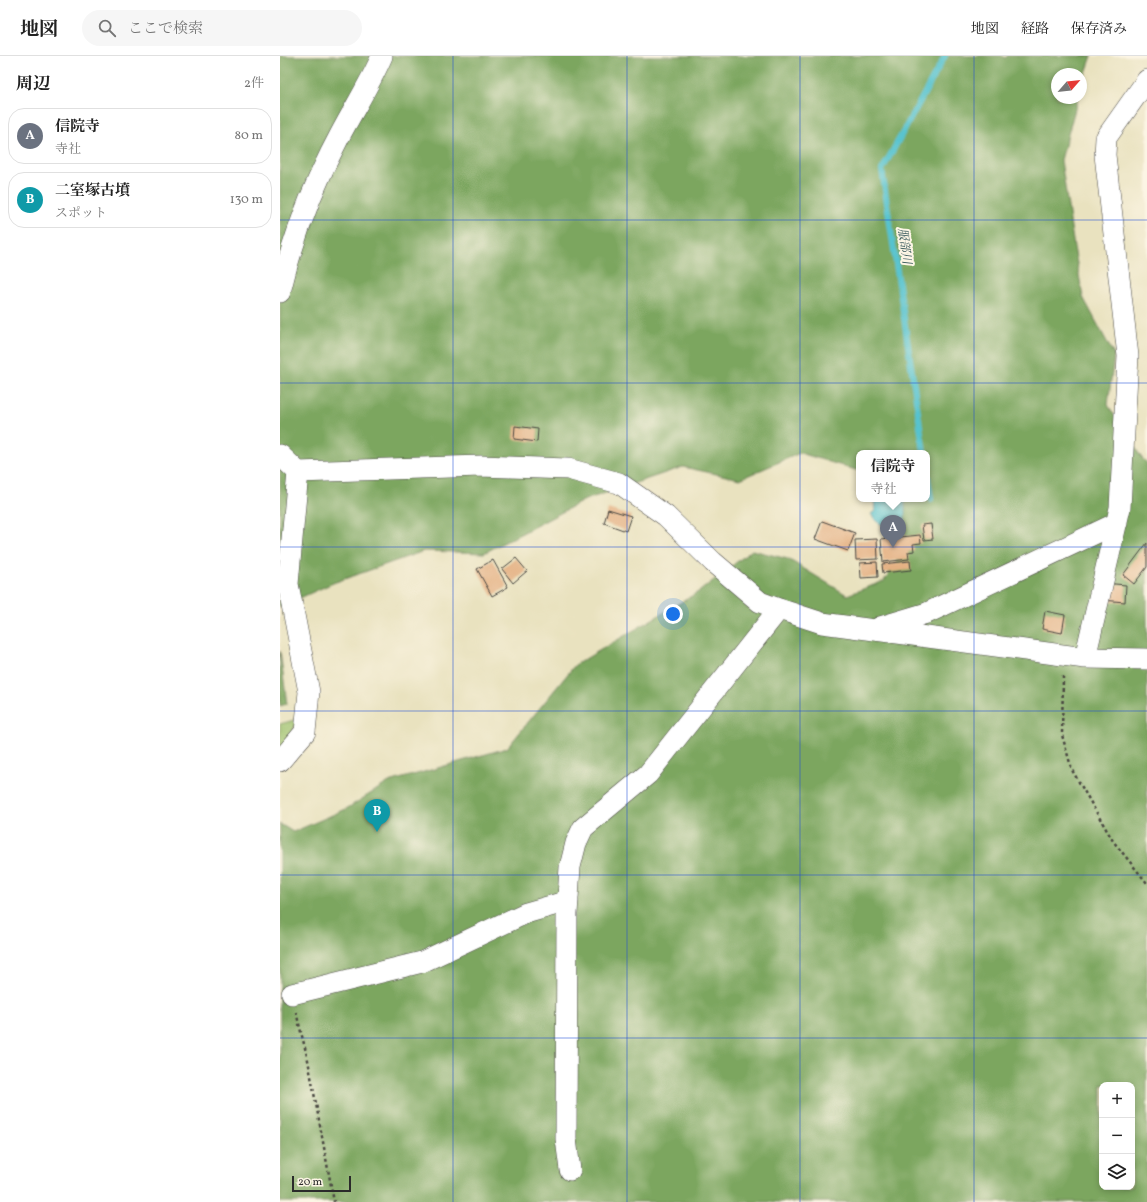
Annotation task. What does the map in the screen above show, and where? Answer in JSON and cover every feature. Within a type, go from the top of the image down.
[{"type":"street","points":[[280,292],[286,265],[309,202],[338,138],[382,56]]},
{"type":"street","points":[[1076,657],[1117,523],[1120,508],[1128,356],[1105,155],[1106,138],[1147,80]]},
{"type":"street","points":[[280,455],[298,472],[481,466],[568,469],[619,483],[666,516],[713,562],[760,602],[779,609],[822,623],[873,630],[1076,657],[1147,659]]},
{"type":"street","points":[[280,761],[305,732],[309,692],[288,584],[298,472]]},
{"type":"street","points":[[873,630],[927,613],[1117,523]]},
{"type":"street","points":[[570,1170],[566,1139],[568,901],[570,867],[576,843],[584,828],[648,774],[779,609]]},
{"type":"street","points":[[292,994],[422,962],[526,913],[568,901]]},
{"type":"path","points":[[1076,657],[1062,679],[1062,734],[1072,770],[1113,842],[1147,883]]},
{"type":"path","points":[[292,994],[308,1060],[334,1202]]},
{"type":"green space","points":[[280,56],[1002,56],[1005,58],[1007,56],[1092,56],[1087,70],[1087,68],[1051,68],[1051,104],[1076,104],[1061,160],[1083,297],[1114,355],[1108,405],[1141,457],[1147,463],[1147,1202],[280,1202],[280,824],[293,832],[346,809],[389,782],[507,748],[575,665],[700,591],[752,550],[788,559],[847,595],[884,581],[909,542],[889,502],[930,502],[930,450],[856,450],[856,470],[800,453],[740,479],[683,467],[585,500],[484,553],[424,551],[333,583],[280,607]]},
{"type":"green space","points":[[280,651],[287,704],[280,706]]},
{"type":"green space","points":[[298,719],[289,740],[280,748],[280,724]]},
{"type":"water","points":[[874,502],[905,502],[905,524],[896,530],[891,531],[876,521],[871,514],[875,511]]},
{"type":"building","points":[[515,426],[538,429],[537,442],[514,439]]},
{"type":"building","points":[[608,509],[631,516],[626,531],[604,523]]},
{"type":"building","points":[[822,521],[855,533],[848,551],[815,539]]},
{"type":"building","points":[[931,524],[933,539],[924,540],[922,525]]},
{"type":"building","points":[[920,535],[921,543],[913,544],[914,551],[908,552],[909,559],[883,562],[881,539]]},
{"type":"building","points":[[877,539],[878,559],[856,560],[855,540]]},
{"type":"building","points":[[1147,543],[1147,567],[1134,584],[1123,575]]},
{"type":"building","points":[[516,558],[527,571],[513,583],[502,569]]},
{"type":"building","points":[[493,560],[508,587],[492,596],[477,569]]},
{"type":"building","points":[[910,561],[911,570],[883,573],[882,564]]},
{"type":"building","points":[[877,562],[878,577],[861,578],[860,563]]},
{"type":"building","points":[[1104,583],[1126,585],[1125,602],[1102,600]]},
{"type":"building","points":[[1045,611],[1065,615],[1062,633],[1042,629]]},
{"type":"waterway","name":"服部川","points":[[924,450],[882,170],[945,56]]},
{"type":"waterway","name":"服部川","points":[[930,492],[931,499]]},
{"type":"place","name":"信院寺","points":[[893,548]]},
{"type":"place","name":"二室塚古墳","points":[[377,832]]}]
